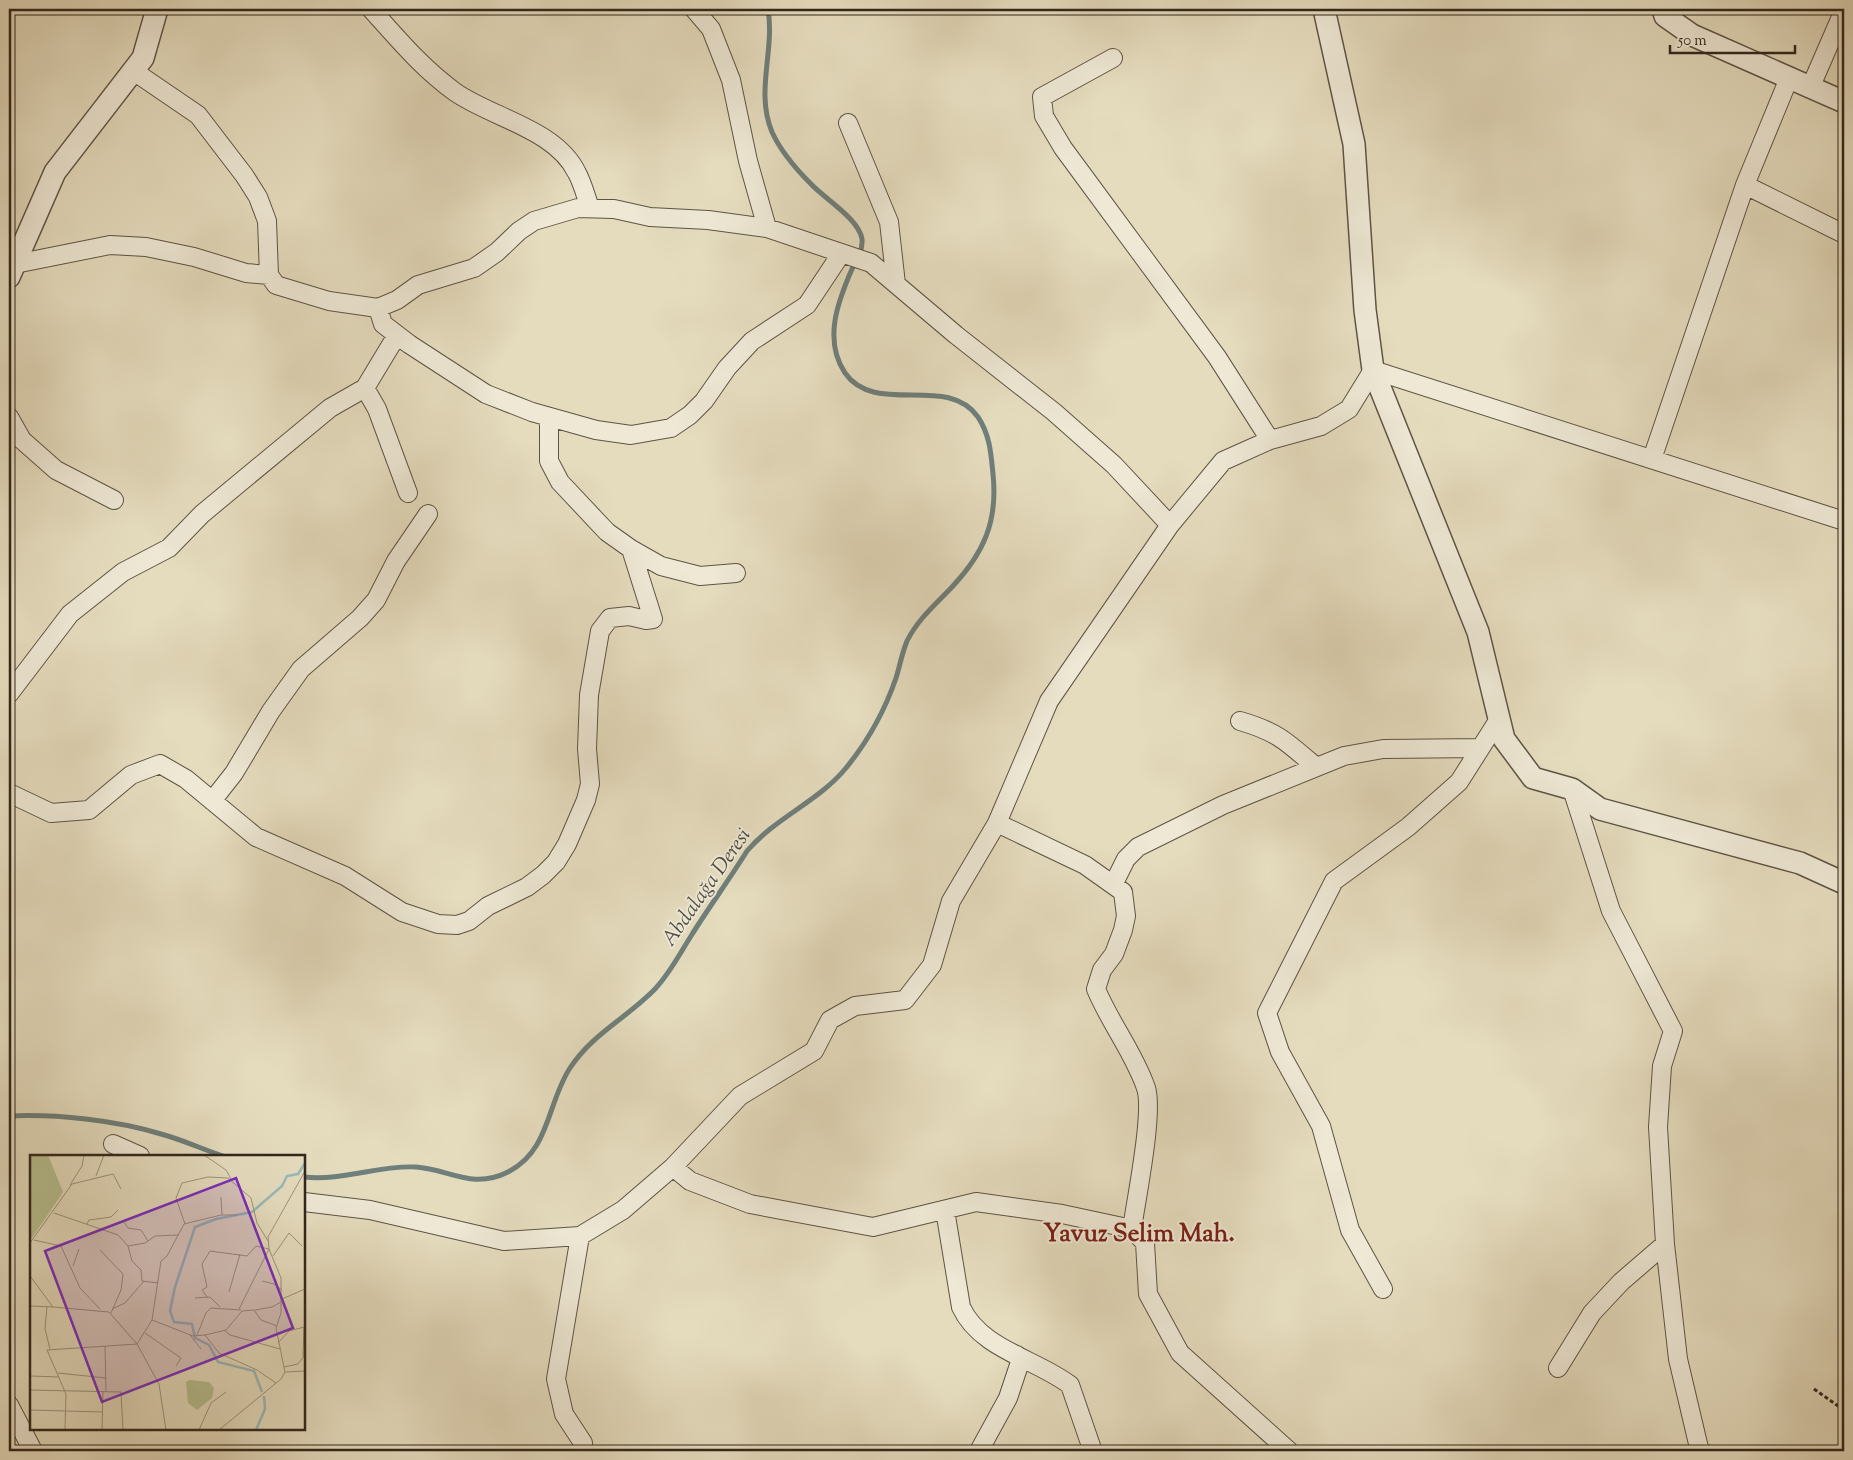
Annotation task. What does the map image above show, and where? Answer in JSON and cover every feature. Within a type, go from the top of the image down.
[{"type":"street","points":[[12,271],[56,172],[143,58],[157,9]]},
{"type":"street","points":[[372,9],[407,51],[433,75],[479,107],[524,128],[557,148],[577,171],[590,208]]},
{"type":"street","points":[[694,9],[711,29],[731,80],[748,161],[767,228]]},
{"type":"street","points":[[1324,9],[1354,144],[1365,310],[1373,370],[1478,632],[1504,739],[1533,778],[1572,789],[1600,809],[1800,863],[1844,883]]},
{"type":"street","points":[[1663,9],[1665,16],[1692,35],[1844,102]]},
{"type":"street","points":[[1811,86],[1844,10]]},
{"type":"street","points":[[1112,58],[1042,97],[1044,116],[1063,148],[1217,357],[1270,440]]},
{"type":"street","points":[[132,70],[198,115],[244,175],[258,197],[267,221],[269,276],[276,285],[330,301],[378,308],[397,300],[418,285],[474,268],[534,221],[578,208],[614,209],[650,217],[708,220],[767,228],[871,263],[956,335],[1054,412],[1114,465],[1170,525]]},
{"type":"street","points":[[1652,459],[1745,185],[1789,78]]},
{"type":"street","points":[[848,123],[889,222],[896,284]]},
{"type":"street","points":[[1745,185],[1844,234]]},
{"type":"street","points":[[12,271],[110,245],[146,247],[194,257],[246,273],[269,276]]},
{"type":"street","points":[[378,308],[383,324],[486,394],[549,417],[596,430],[631,435],[671,428],[690,416],[704,401],[726,368],[752,341],[808,305],[845,255]]},
{"type":"street","points":[[9,694],[70,614],[123,572],[169,548],[202,514],[330,408],[365,388],[397,335]]},
{"type":"street","points":[[305,1202],[370,1210],[504,1241],[580,1236],[623,1210],[673,1167],[740,1096],[814,1052],[830,1020],[855,1006],[905,1000],[932,965],[951,901],[997,823],[1049,701],[1170,525],[1223,461],[1270,440],[1321,426],[1349,409],[1373,370]]},
{"type":"street","points":[[1373,370],[1844,521]]},
{"type":"street","points":[[365,388],[378,409],[408,493]]},
{"type":"street","points":[[9,417],[22,440],[56,470],[114,500]]},
{"type":"street","points":[[549,417],[549,461],[560,482],[607,532],[631,549],[661,566],[700,576],[736,573]]},
{"type":"street","points":[[212,801],[234,773],[271,711],[297,675],[376,600],[396,561],[428,514]]},
{"type":"street","points":[[9,793],[51,813],[89,810],[131,775],[160,764],[186,779],[256,837],[345,876],[402,912],[438,924],[457,925],[469,921],[503,897],[527,887],[543,875],[556,862],[567,844],[586,800],[590,784],[587,749],[588,696],[600,631],[610,618],[629,616],[646,620],[653,619],[631,549]]},
{"type":"street","points":[[1382,1289],[1350,1230],[1321,1126],[1280,1052],[1268,1013],[1334,881],[1408,827],[1459,782],[1499,719]]},
{"type":"street","points":[[1240,721],[1266,729],[1284,739],[1316,767]]},
{"type":"street","points":[[1113,885],[1126,859],[1138,847],[1223,805],[1344,756],[1384,749],[1480,748]]},
{"type":"street","points":[[1572,789],[1611,911],[1673,1031],[1662,1066],[1658,1127],[1665,1244],[1678,1359],[1699,1448],[1702,1451]]},
{"type":"street","points":[[997,823],[1085,866],[1123,892],[1126,916],[1114,954],[1102,970],[1096,989],[1147,1090],[1147,1124],[1132,1229]]},
{"type":"street","points":[[113,1144],[138,1155]]},
{"type":"street","points":[[673,1167],[690,1181],[750,1204],[873,1227],[976,1202],[1062,1214],[1132,1229],[1145,1244],[1148,1294],[1180,1353],[1289,1451]]},
{"type":"street","points":[[945,1210],[961,1307],[967,1320],[988,1337],[1070,1384],[1091,1446]]},
{"type":"street","points":[[580,1236],[556,1379],[564,1414],[583,1443],[581,1451]]},
{"type":"street","points":[[1558,1368],[1592,1313],[1621,1282],[1665,1244]]},
{"type":"street","points":[[979,1451],[1008,1398],[1020,1362],[1017,1355]]},
{"type":"street","points":[[9,1405],[33,1451]]},
{"type":"path","points":[[1814,1389],[1844,1410]]},
{"type":"waterway","name":"Abdalağa Deresi","points":[[305,1177],[333,1177],[388,1168],[416,1167],[472,1179],[483,1179],[508,1172],[522,1163],[540,1139],[562,1082],[570,1068],[589,1045],[644,999],[660,983],[747,851],[771,828],[823,791],[854,758],[869,736],[887,702],[911,633],[927,612],[973,562],[986,535],[993,507],[993,474],[991,452],[978,417],[965,404],[948,398],[930,395],[893,395],[874,392],[858,386],[845,373],[838,360],[835,347],[835,321],[842,294],[861,251],[862,239],[855,224],[817,190],[794,166],[772,132],[767,117],[765,101],[769,40],[768,9]]},
{"type":"waterway","name":"Abdalağa Deresi","points":[[9,1116],[66,1117],[125,1125],[169,1136],[220,1155]]},
{"type":"district","name":"Yavuz Selim Mah.","points":[[1139,1235]]}]
